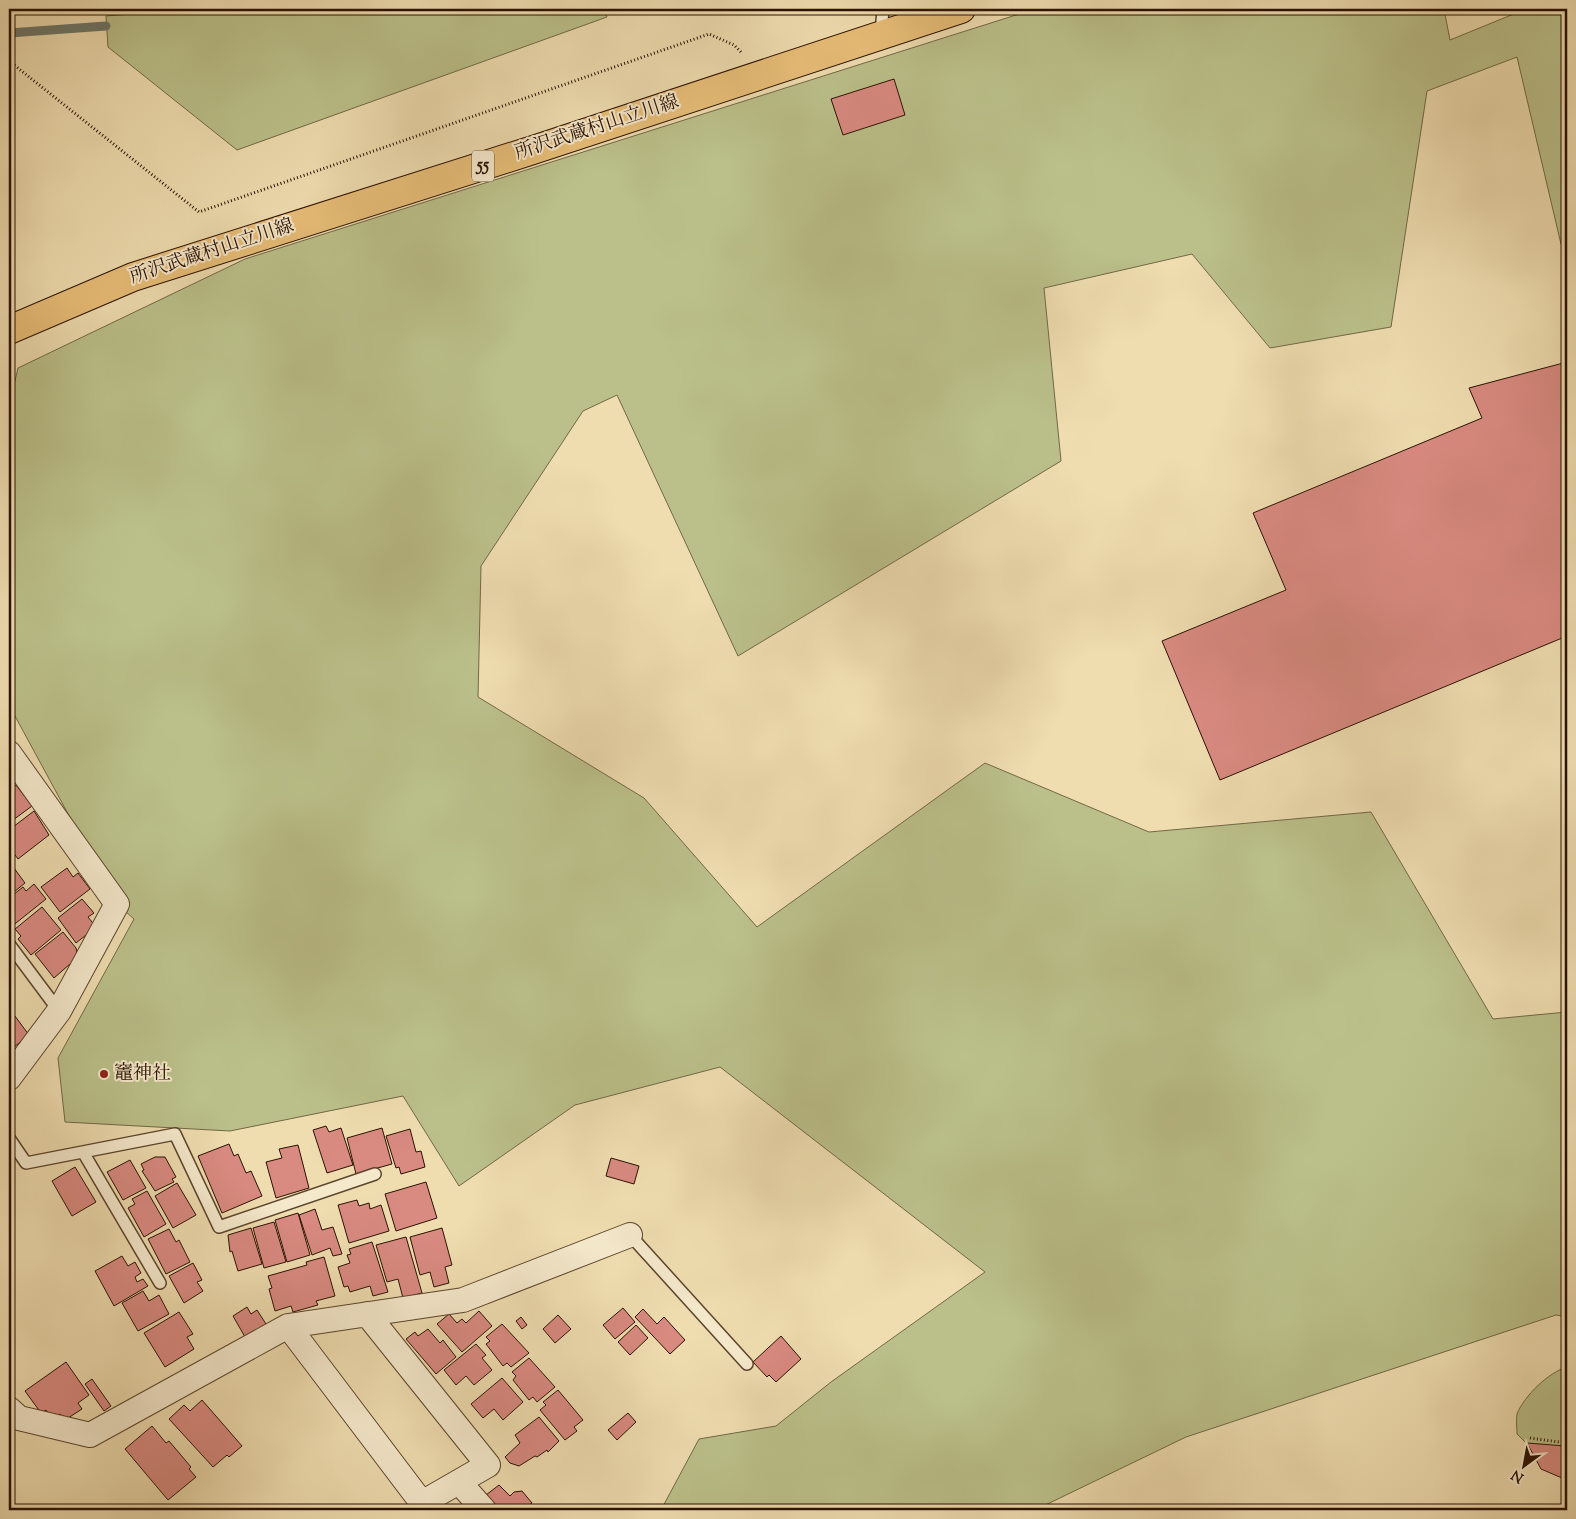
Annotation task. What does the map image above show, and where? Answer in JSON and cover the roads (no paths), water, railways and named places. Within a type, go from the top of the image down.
[{"type":"main road","name":"所沢武蔵村山立川線","points":[[9,330],[133,277],[533,150],[763,73],[882,21],[961,9]]},
{"type":"street","points":[[9,752],[117,904],[59,1011],[9,1078]]},
{"type":"street","points":[[12,1418],[90,1435],[288,1326],[463,1300],[630,1234]]},
{"type":"street","points":[[288,1326],[422,1503],[488,1465],[367,1314]]},
{"type":"street","points":[[459,1482],[484,1510]]},
{"type":"lane","points":[[9,944],[59,1011]]},
{"type":"lane","points":[[9,1138],[26,1163],[175,1134],[219,1227],[375,1174]]},
{"type":"lane","points":[[83,1152],[160,1283]]},
{"type":"lane","points":[[630,1234],[746,1364]]},
{"type":"waterway","points":[[9,33],[106,26]]},
{"type":"place","name":"竈神社","points":[[104,1074]]}]
